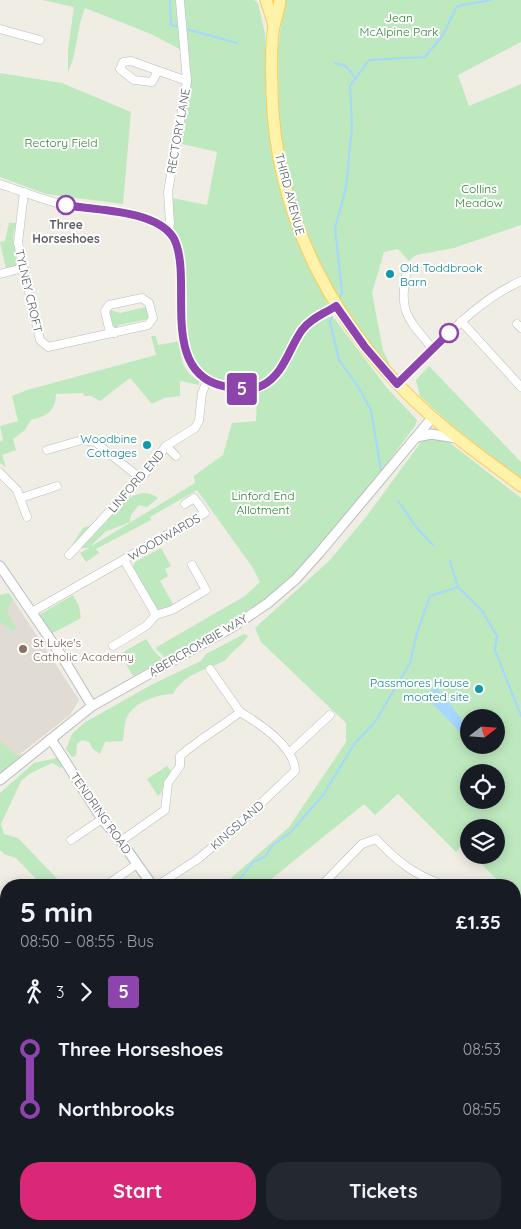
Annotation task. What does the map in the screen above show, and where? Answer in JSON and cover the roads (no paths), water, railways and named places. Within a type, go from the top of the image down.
[{"type":"main road","name":"THIRD AVENUE","points":[[266,0],[274,25]]},
{"type":"main road","name":"THIRD AVENUE","points":[[280,0],[274,25],[272,66],[273,114],[280,165],[303,242],[315,269],[336,306],[365,347],[397,384],[456,438],[521,486]]},
{"type":"street","name":"RECTORY LANE","points":[[168,232],[170,224],[168,192],[186,81],[180,1]]},
{"type":"street","points":[[0,29],[40,40]]},
{"type":"street","points":[[158,71],[186,81]]},
{"type":"street","points":[[0,184],[64,205],[135,216],[154,223],[168,232],[177,245],[181,275],[185,352],[192,368],[207,381],[246,390],[264,385],[280,369],[306,325],[336,306]]},
{"type":"street","name":"TYLNEY CROFT","points":[[24,192],[18,237],[37,331],[44,345],[48,347],[115,333],[148,325],[153,318],[149,303],[142,298],[109,305],[105,311],[109,328],[115,333]]},
{"type":"street","points":[[0,274],[23,268]]},
{"type":"street","points":[[406,275],[402,294],[403,304],[412,323],[433,349]]},
{"type":"street","points":[[397,384],[461,321],[496,293],[521,281]]},
{"type":"street","points":[[461,321],[521,387]]},
{"type":"street","name":"LINFORD END","points":[[69,555],[140,478],[166,446],[192,430],[197,424],[202,393],[207,381]]},
{"type":"street","name":"ABERCROMBIE WAY","points":[[0,780],[92,706],[234,626],[268,603],[296,580],[432,418]]},
{"type":"street","points":[[417,437],[431,434],[456,438]]},
{"type":"street","points":[[47,450],[82,440],[92,441],[140,478]]},
{"type":"street","points":[[166,446],[176,456]]},
{"type":"street","points":[[0,473],[15,486],[27,516]]},
{"type":"street","points":[[21,498],[57,486]]},
{"type":"street","name":"WOODWARDS","points":[[32,612],[205,513],[194,498],[185,504]]},
{"type":"street","name":"WOODWARDS","points":[[124,560],[156,615]]},
{"type":"street","points":[[113,646],[146,626],[156,615],[172,610],[206,590],[192,565]]},
{"type":"street","points":[[0,566],[92,706]]},
{"type":"street","points":[[210,669],[240,712],[256,722],[290,752],[330,715]]},
{"type":"street","points":[[121,841],[165,810],[168,783],[180,766],[180,756],[198,740],[221,727],[240,712]]},
{"type":"street","name":"TENDRING ROAD","points":[[51,739],[102,818],[148,879]]},
{"type":"street","name":"KINGSLAND","points":[[167,879],[198,859],[226,836],[295,770],[295,761],[290,752]]},
{"type":"street","points":[[71,840],[102,818]]},
{"type":"street","points":[[328,879],[362,844],[376,839],[406,868],[427,879]]},
{"type":"street","points":[[116,879],[137,864]]},
{"type":"water","points":[[437,688],[460,717],[460,732],[428,699],[430,691]]},
{"type":"waterway","points":[[170,0],[171,25],[181,27]]},
{"type":"waterway","points":[[340,298],[342,292],[335,228],[346,188],[352,126],[350,86],[369,60],[425,57],[443,35],[457,6],[491,0]]},
{"type":"waterway","points":[[186,29],[237,43]]},
{"type":"waterway","points":[[335,63],[346,66],[356,79]]},
{"type":"waterway","points":[[332,317],[330,322],[339,360],[359,388],[371,410],[381,471]]},
{"type":"waterway","points":[[398,501],[417,528],[433,545]]},
{"type":"waterway","points":[[450,561],[458,587],[483,612],[497,636],[495,650],[521,716]]},
{"type":"waterway","points":[[240,879],[253,862],[265,857],[272,846],[291,832],[323,795],[355,743],[375,722],[410,663],[417,633],[430,596],[458,587]]},
{"type":"place","name":"Three Horseshoes","points":[[66,205]]},
{"type":"place","name":"Old Toddbrook Barn","points":[[390,274]]},
{"type":"place","name":"Woodbine Cottages","points":[[147,445]]},
{"type":"place","name":"St Luke's Catholic Academy","points":[[23,649]]},
{"type":"place","name":"Passmores House moated site","points":[[479,689]]},
{"type":"park label","name":"Jean McAlpine Park","points":[[399,24]]},
{"type":"park label","name":"Rectory Field","points":[[61,142]]},
{"type":"park label","name":"Collins Meadow","points":[[479,195]]},
{"type":"park label","name":"Linford End Allotment","points":[[263,502]]}]
